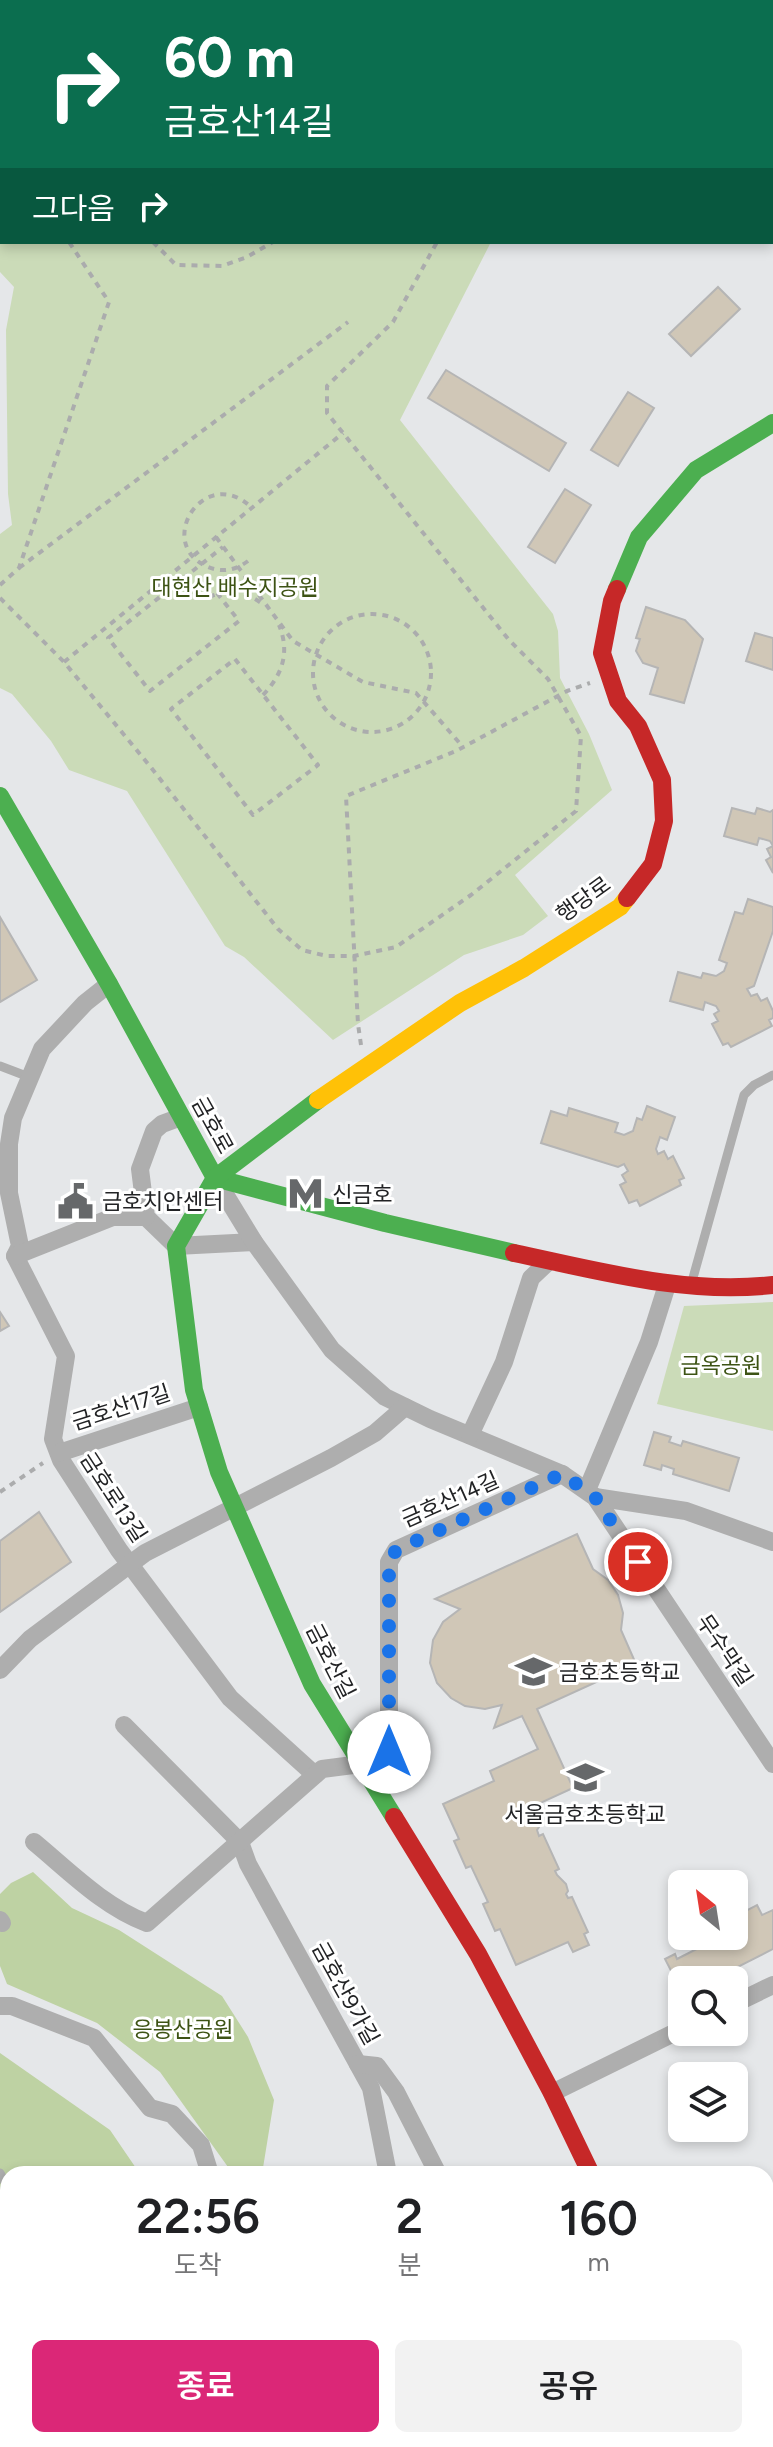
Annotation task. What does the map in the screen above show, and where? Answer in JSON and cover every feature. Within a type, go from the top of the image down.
[{"type":"street","name":"행당로","points":[[215,1178],[364,1067],[460,1003],[524,968],[620,907],[653,864],[664,821],[662,780],[638,726],[618,701],[602,653],[612,601],[639,537],[696,470],[773,423]]},
{"type":"street","name":"금호로","points":[[0,796],[109,984],[215,1178],[305,1204],[667,1285],[747,1289],[773,1285]]},
{"type":"street","name":"금호로13길","points":[[109,984],[85,1003],[42,1049],[13,1118],[9,1144],[11,1224],[20,1246],[15,1256],[66,1356],[53,1439],[68,1471],[130,1564],[230,1698],[315,1775]]},
{"type":"street","points":[[181,1117],[162,1124],[154,1131],[140,1169],[146,1217],[176,1246],[254,1242]]},
{"type":"street","points":[[176,1246],[215,1178]]},
{"type":"street","name":"무수막길","points":[[215,1178],[254,1242],[332,1350],[385,1397],[562,1474],[591,1494],[773,1764]]},
{"type":"street","points":[[15,1256],[113,1217],[146,1217]]},
{"type":"street","name":"금호산길","points":[[176,1246],[194,1390],[219,1472],[312,1684],[478,1954],[587,2166]]},
{"type":"street","points":[[470,1435],[504,1362],[531,1278],[549,1261]]},
{"type":"street","points":[[667,1285],[649,1342],[591,1494],[686,1511],[773,1542]]},
{"type":"street","name":"금호산17길","points":[[59,1453],[199,1407]]},
{"type":"street","points":[[0,1670],[30,1639],[145,1553],[331,1458],[375,1433],[405,1407]]},
{"type":"street","name":"금호산14길","points":[[361,1764],[389,1752],[389,1562],[396,1550],[562,1474]]},
{"type":"street","name":"금호산9가길","points":[[124,1725],[240,1842],[248,1864],[371,2088],[386,2166]]},
{"type":"street","points":[[34,1842],[98,1895],[128,1916],[147,1923],[322,1769],[361,1764]]},
{"type":"street","points":[[748,1997],[773,1985]]},
{"type":"street","points":[[0,2006],[12,2006],[94,2038],[150,2108],[172,2114],[201,2145],[208,2166]]},
{"type":"street","points":[[552,2093],[668,2036]]},
{"type":"street","points":[[358,2064],[377,2066],[396,2092],[434,2166]]},
{"type":"lane","points":[[0,1066],[29,1077]]},
{"type":"lane","points":[[691,1287],[744,1095],[754,1085],[773,1075]]},
{"type":"path","points":[[19,568],[109,302],[70,244]]},
{"type":"path","points":[[155,244],[176,265],[222,266],[270,244]]},
{"type":"path","points":[[0,598],[64,662],[278,929],[302,950],[327,956],[354,956],[396,947],[471,895],[576,811],[581,736],[548,679],[509,640],[327,413],[327,386],[393,322],[436,244]]},
{"type":"path","points":[[0,585],[348,322]]},
{"type":"path","points":[[64,662],[343,433]]},
{"type":"path","points":[[248,561],[223,571],[202,564],[193,556],[185,538],[185,525],[199,502],[211,496],[224,494],[241,499],[252,508]]},
{"type":"path","points":[[216,537],[293,641],[363,682],[416,693],[463,747]]},
{"type":"path","points":[[217,593],[239,621],[150,691],[108,638],[223,547]]},
{"type":"path","points":[[209,597],[226,591],[249,595],[275,617],[284,639],[283,663],[274,684],[263,695]]},
{"type":"path","points":[[372,614],[395,619],[415,632],[427,651],[430,686],[424,702],[412,716],[393,728],[373,732],[349,727],[329,713],[319,700],[313,676],[316,654],[330,631],[350,619],[372,614]]},
{"type":"path","points":[[235,659],[263,695],[318,765],[253,815],[171,709],[235,659]]},
{"type":"path","points":[[364,1067],[358,1024],[346,796],[463,747],[557,697],[610,676]]},
{"type":"path","points":[[0,1492],[59,1453]]},
{"type":"green space","name":"대현산 배수지공원","points":[[0,244],[490,244],[400,420],[553,614],[558,631],[560,678],[589,734],[612,790],[515,875],[548,916],[523,935],[464,955],[333,1040],[244,957],[225,946],[127,791],[69,770],[51,741],[12,694],[0,688],[0,534],[12,525],[8,494],[6,330],[14,287],[0,272]]},
{"type":"green space","name":"금옥공원","points":[[773,1302],[773,1431],[657,1404],[684,1306]]},
{"type":"green space","name":"응봉산공원","points":[[33,1872],[72,1908],[119,1930],[222,1996],[248,2037],[274,2100],[263,2166],[227,2166],[160,2072],[97,2023],[7,1984],[0,1966],[0,1894],[11,1883]]},
{"type":"green space","points":[[0,2053],[110,2130],[135,2166],[0,2166]]},
{"type":"building","points":[[718,287],[740,309],[691,356],[669,334]]},
{"type":"building","points":[[446,370],[566,443],[549,471],[428,398]]},
{"type":"building","points":[[628,392],[654,408],[618,466],[591,450]]},
{"type":"building","points":[[565,489],[591,505],[555,563],[528,547]]},
{"type":"building","points":[[646,607],[685,620],[703,639],[684,703],[650,694],[658,668],[643,663],[636,651],[640,639],[636,638]]},
{"type":"building","points":[[755,633],[773,638],[773,670],[746,661]]},
{"type":"building","points":[[732,808],[755,814],[757,808],[773,810],[773,846],[770,841],[759,838],[757,845],[724,836]]},
{"type":"building","points":[[773,846],[773,873],[766,860],[771,857],[767,849]]},
{"type":"building","points":[[748,899],[773,907],[773,931],[754,986],[747,989],[751,996],[757,994],[761,1001],[767,998],[773,1018],[769,1020],[772,1026],[731,1047],[728,1043],[723,1045],[712,1024],[718,1021],[714,1014],[719,1011],[716,1006],[705,1002],[703,1010],[670,1001],[678,972],[701,978],[703,973],[716,976],[724,971],[727,963],[719,960],[735,912],[743,914]]},
{"type":"building","points":[[0,917],[37,980],[0,1002]]},
{"type":"building","points":[[647,1106],[675,1117],[667,1140],[660,1137],[656,1149],[658,1154],[664,1151],[668,1159],[673,1156],[684,1178],[679,1180],[681,1185],[640,1206],[637,1200],[629,1203],[620,1185],[626,1182],[622,1175],[628,1171],[624,1164],[618,1167],[541,1143],[551,1111],[567,1116],[569,1108],[618,1123],[615,1132],[624,1135],[633,1131],[637,1118],[642,1120]]},
{"type":"building","points":[[0,1312],[9,1326],[0,1331]]},
{"type":"building","points":[[654,1432],[671,1437],[669,1442],[681,1446],[683,1441],[739,1458],[729,1491],[673,1474],[674,1469],[662,1465],[661,1470],[644,1465]]},
{"type":"building","points":[[39,1512],[71,1562],[0,1612],[0,1541]]},
{"type":"building","points":[[577,1534],[593,1569],[608,1580],[618,1595],[623,1613],[621,1630],[636,1664],[537,1709],[573,1788],[527,1809],[537,1821],[539,1836],[543,1834],[559,1869],[555,1871],[566,1884],[566,1894],[568,1898],[572,1897],[588,1932],[584,1934],[589,1945],[573,1952],[568,1942],[516,1965],[500,1929],[495,1931],[483,1904],[488,1902],[471,1866],[466,1868],[454,1841],[459,1839],[443,1804],[494,1781],[490,1771],[538,1749],[522,1716],[494,1728],[502,1705],[485,1709],[465,1706],[451,1698],[437,1683],[430,1663],[433,1640],[443,1622],[460,1609],[435,1599]]},
{"type":"building","points":[[757,1905],[762,1915],[773,1910],[773,1949],[740,1966],[669,1966],[665,1959],[675,1954],[677,1959],[695,1950],[748,1950],[748,1910]]},
{"type":"traffic: fast","points":[[617,589],[639,537],[696,470],[773,423]]},
{"type":"traffic: fast","points":[[0,796],[109,984],[215,1178],[514,1253]]},
{"type":"traffic: fast","points":[[318,1100],[215,1178],[176,1246],[194,1390],[219,1472],[312,1684],[394,1817]]},
{"type":"traffic: slow","points":[[318,1100],[460,1003],[524,968],[620,907],[627,898]]},
{"type":"traffic: jam","points":[[617,589],[602,653],[618,701],[638,726],[662,780],[664,821],[653,864],[627,898]]},
{"type":"traffic: jam","points":[[514,1253],[675,1284],[708,1287],[773,1285]]},
{"type":"traffic: jam","points":[[394,1817],[478,1954],[587,2166]]},
{"type":"place","name":"신금호","points":[[306,1194]]},
{"type":"place","name":"금호치안센터","points":[[76,1201]]},
{"type":"place","name":"금호초등학교","points":[[533,1672]]},
{"type":"place","name":"서울금호초등학교","points":[[585,1778]]},
{"type":"route","points":[[389,1752],[389,1562],[396,1550],[562,1474],[595,1497],[638,1562]]}]
